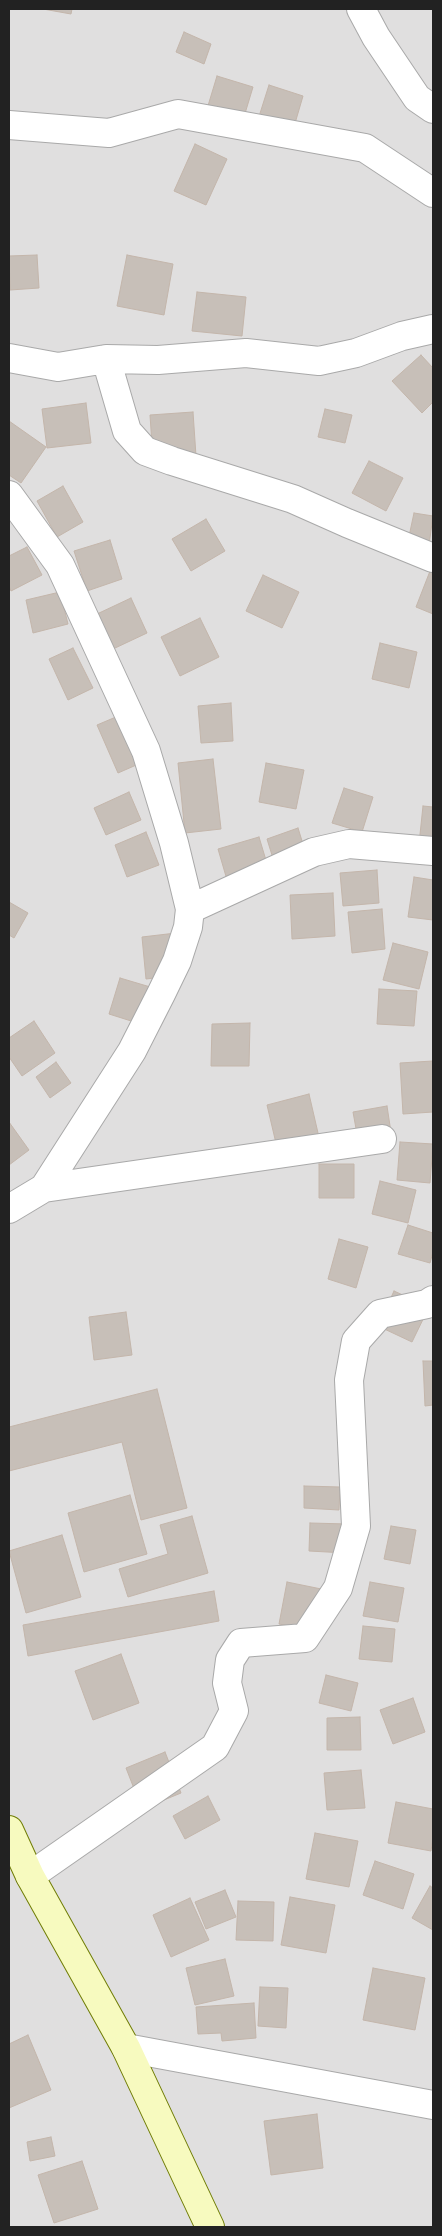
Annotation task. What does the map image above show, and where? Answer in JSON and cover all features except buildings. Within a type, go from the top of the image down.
[{"type":"main road","points":[[9,1830],[30,1876],[126,2048],[210,2227]]},
{"type":"street","points":[[361,9],[376,37],[417,98],[433,109]]},
{"type":"street","points":[[9,126],[108,133],[178,114],[365,148],[433,193]]},
{"type":"street","points":[[9,358],[58,367],[106,359],[158,360],[246,353],[319,362],[356,353],[402,336],[433,329]]},
{"type":"street","points":[[106,359],[127,430],[145,451],[293,499],[433,558]]},
{"type":"street","points":[[9,495],[60,565],[146,751],[174,843],[190,909],[186,935],[162,994],[132,1051],[44,1188]]},
{"type":"street","points":[[190,909],[322,850],[348,844],[433,851]]},
{"type":"street","points":[[9,1209],[44,1188],[382,1139]]},
{"type":"street","points":[[30,1876],[216,1747],[234,1711],[227,1683],[230,1660],[241,1643],[305,1638],[338,1588],[356,1526],[349,1380],[356,1340],[380,1314],[427,1304],[433,1300]]},
{"type":"street","points":[[126,2048],[433,2105]]},
{"type":"shaded area","points":[[9,9],[433,9],[433,2227],[9,2227]]}]
